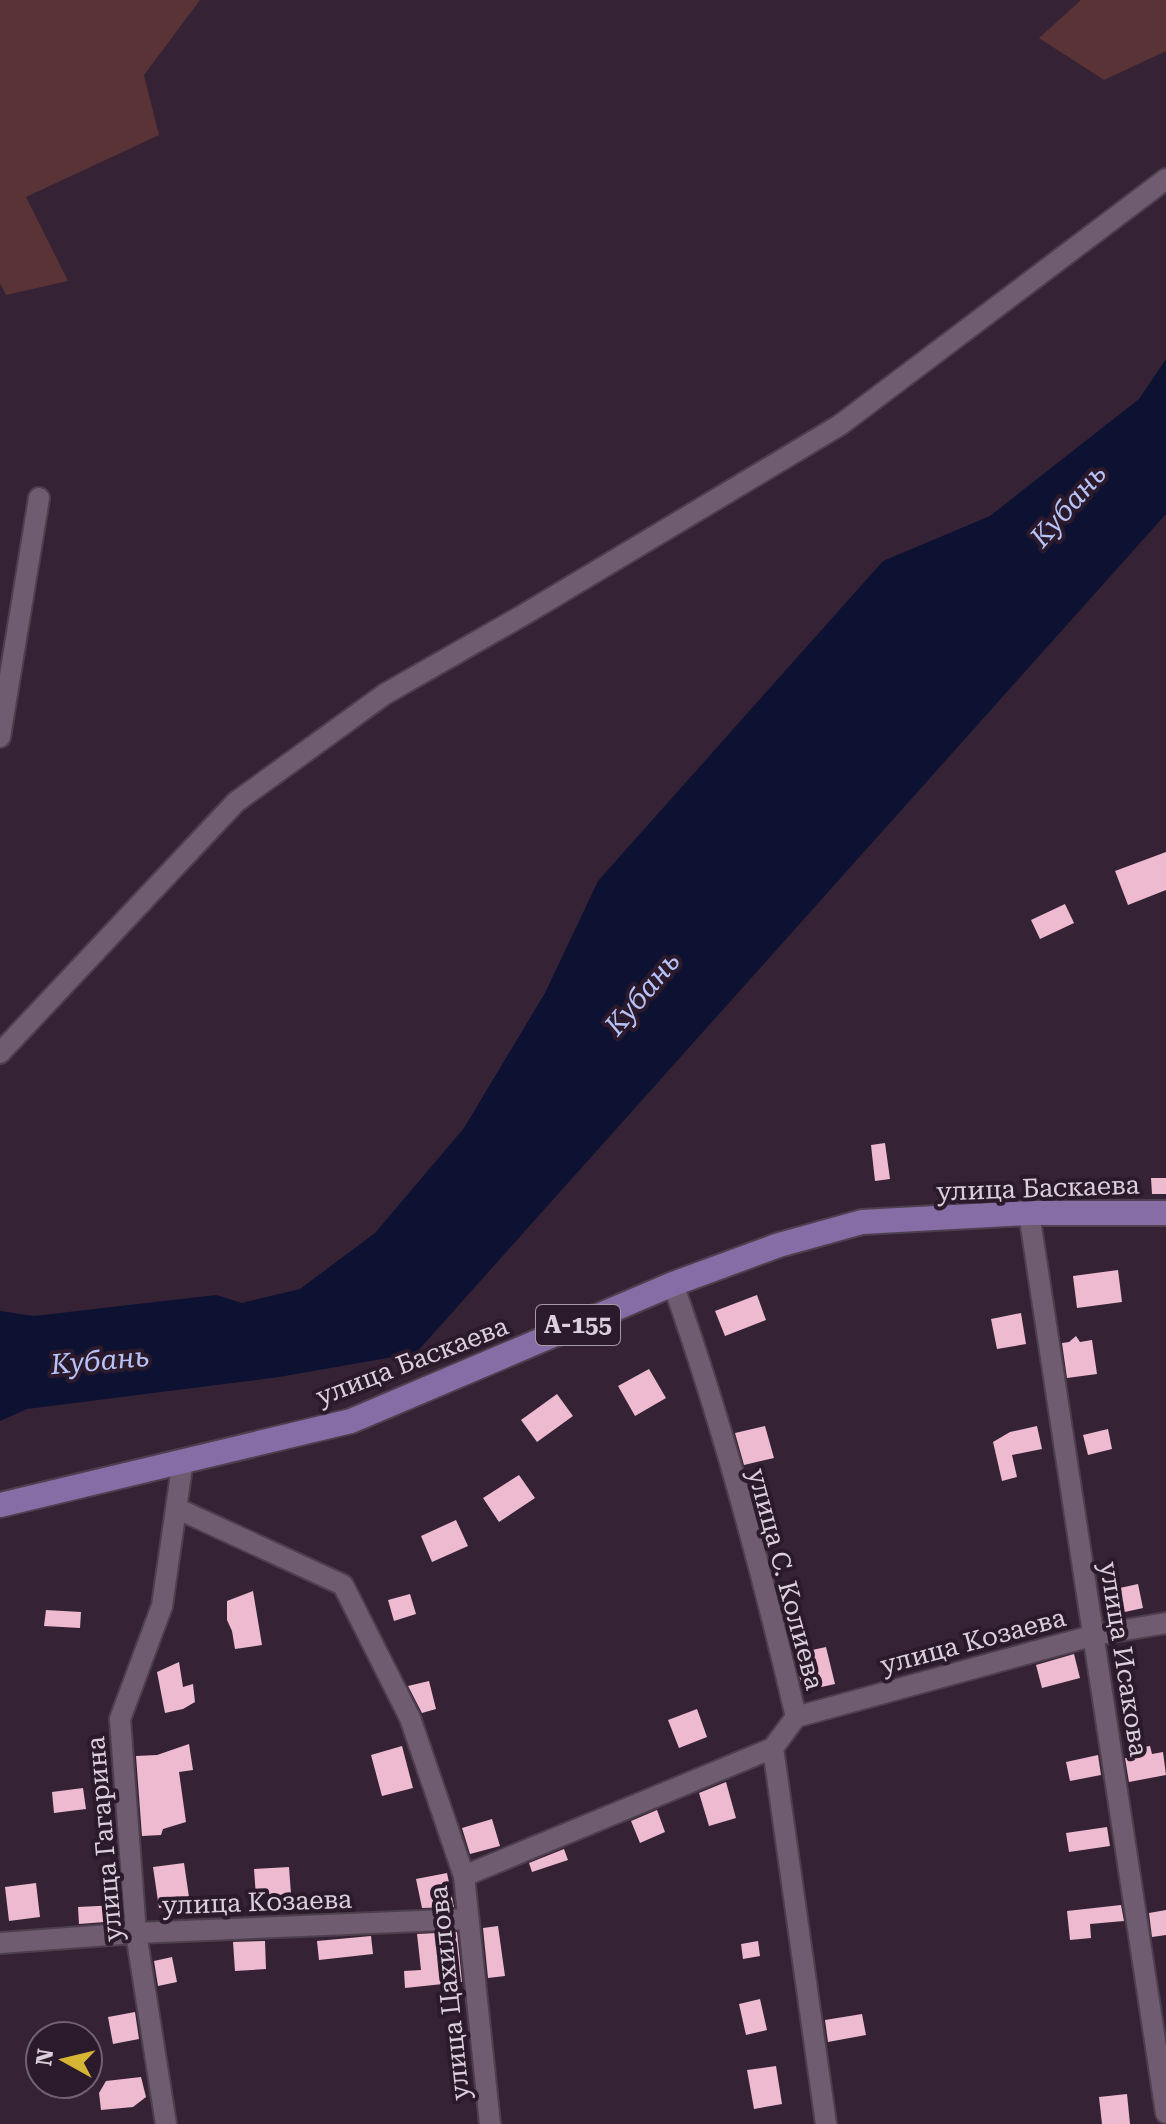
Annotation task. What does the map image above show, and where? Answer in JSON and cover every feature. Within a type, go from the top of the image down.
[{"type":"main road","name":"улица Баскаева","points":[[0,1505],[351,1421],[673,1284],[779,1245],[862,1222],[1029,1213],[1166,1213]]},
{"type":"street","points":[[0,1053],[236,802],[385,694],[840,425],[1166,179]]},
{"type":"street","points":[[0,737],[39,498]]},
{"type":"street","name":"улица Исакова","points":[[1029,1213],[1166,2113]]},
{"type":"street","name":"улица С. Колиева","points":[[673,1284],[695,1347],[774,1622],[796,1717],[773,1748]]},
{"type":"street","name":"улица Гагарина","points":[[166,2124],[136,1933],[120,1719],[162,1606],[183,1460]]},
{"type":"street","name":"улица Цахилова","points":[[176,1508],[343,1585],[410,1718],[464,1876],[490,2124]]},
{"type":"street","name":"улица Козаева","points":[[796,1717],[1095,1635],[1166,1623]]},
{"type":"street","points":[[464,1876],[773,1748],[826,2124]]},
{"type":"street","name":"улица Козаева","points":[[0,1943],[136,1933],[468,1919]]},
{"type":"shaded area","points":[[0,0],[200,0],[144,75],[159,135],[26,197],[68,281],[6,295],[0,283]]},
{"type":"shaded area","points":[[1081,0],[1166,0],[1166,51],[1104,80],[1039,38]]},
{"type":"water","name":"Кубань","points":[[1166,359],[1166,514],[416,1353],[279,1377],[27,1409],[0,1421],[0,1311],[34,1316],[216,1295],[242,1303],[300,1289],[375,1233],[464,1128],[545,993],[598,881],[883,561],[990,516],[1139,399]]},
{"type":"building","points":[[1166,852],[1166,890],[1128,905],[1115,871]]},
{"type":"building","points":[[1065,904],[1074,923],[1040,939],[1031,920]]},
{"type":"building","points":[[885,1143],[890,1179],[875,1181],[871,1145]]},
{"type":"building","points":[[1151,1178],[1166,1178],[1166,1194],[1152,1194]]},
{"type":"building","points":[[1118,1270],[1122,1302],[1077,1308],[1073,1276]]},
{"type":"building","points":[[757,1295],[766,1320],[725,1336],[715,1311]]},
{"type":"building","points":[[1021,1313],[1026,1344],[997,1349],[991,1319]]},
{"type":"building","points":[[1076,1336],[1080,1342],[1092,1340],[1097,1374],[1067,1378],[1062,1343]]},
{"type":"building","points":[[649,1369],[666,1398],[635,1416],[618,1386]]},
{"type":"building","points":[[557,1394],[573,1416],[537,1442],[521,1420]]},
{"type":"building","points":[[765,1426],[774,1458],[744,1465],[735,1433]]},
{"type":"building","points":[[1037,1426],[1042,1449],[1012,1455],[1017,1477],[1002,1481],[993,1442],[1010,1432]]},
{"type":"building","points":[[1108,1429],[1112,1449],[1088,1455],[1083,1435]]},
{"type":"building","points":[[519,1475],[535,1498],[499,1522],[483,1498]]},
{"type":"building","points":[[456,1520],[468,1546],[432,1562],[421,1536]]},
{"type":"building","points":[[1138,1584],[1143,1608],[1111,1615],[1106,1591]]},
{"type":"building","points":[[253,1591],[262,1645],[235,1649],[227,1620],[227,1601]]},
{"type":"building","points":[[410,1594],[416,1614],[394,1621],[388,1600]]},
{"type":"building","points":[[46,1610],[81,1612],[80,1628],[44,1626]]},
{"type":"building","points":[[826,1647],[835,1684],[803,1691],[794,1654]]},
{"type":"building","points":[[1074,1654],[1080,1678],[1042,1688],[1036,1665]]},
{"type":"building","points":[[179,1662],[183,1687],[193,1684],[195,1702],[183,1709],[165,1713],[157,1672]]},
{"type":"building","points":[[429,1681],[436,1709],[422,1713],[408,1686]]},
{"type":"building","points":[[697,1709],[707,1737],[679,1748],[668,1720]]},
{"type":"building","points":[[189,1744],[193,1770],[179,1772],[186,1822],[163,1829],[161,1835],[142,1836],[136,1756],[157,1755]]},
{"type":"building","points":[[402,1746],[413,1788],[382,1796],[371,1755]]},
{"type":"building","points":[[1150,1746],[1152,1754],[1163,1752],[1166,1775],[1129,1782],[1125,1758],[1129,1758],[1131,1749]]},
{"type":"building","points":[[1098,1755],[1101,1775],[1070,1781],[1066,1762]]},
{"type":"building","points":[[726,1782],[736,1818],[709,1826],[699,1793]]},
{"type":"building","points":[[83,1788],[86,1809],[54,1813],[52,1792]]},
{"type":"building","points":[[657,1810],[665,1832],[640,1843],[631,1821]]},
{"type":"building","points":[[492,1819],[500,1846],[470,1854],[462,1828]]},
{"type":"building","points":[[1107,1827],[1110,1846],[1069,1852],[1066,1833]]},
{"type":"building","points":[[564,1849],[568,1860],[532,1872],[529,1863]]},
{"type":"building","points":[[184,1863],[190,1904],[159,1908],[153,1867]]},
{"type":"building","points":[[289,1867],[291,1894],[256,1897],[254,1869]]},
{"type":"building","points":[[447,1873],[454,1907],[422,1908],[416,1879]]},
{"type":"building","points":[[36,1883],[40,1917],[9,1921],[5,1887]]},
{"type":"building","points":[[118,1905],[118,1921],[79,1924],[78,1907]]},
{"type":"building","points":[[1121,1905],[1124,1921],[1090,1924],[1091,1938],[1070,1940],[1067,1911]]},
{"type":"building","points":[[1166,1910],[1166,1935],[1152,1937],[1149,1913]]},
{"type":"building","points":[[498,1926],[505,1976],[488,1978],[483,1928]]},
{"type":"building","points":[[457,1932],[462,1982],[405,1988],[404,1971],[421,1970],[417,1934]]},
{"type":"building","points":[[371,1936],[373,1954],[319,1960],[317,1941]]},
{"type":"building","points":[[265,1941],[266,1969],[235,1971],[233,1942]]},
{"type":"building","points":[[758,1941],[760,1956],[743,1959],[741,1944]]},
{"type":"building","points":[[172,1957],[177,1982],[158,1986],[154,1961]]},
{"type":"building","points":[[760,1999],[767,2030],[746,2035],[739,2004]]},
{"type":"building","points":[[135,2012],[139,2039],[113,2044],[108,2017]]},
{"type":"building","points":[[862,2014],[866,2035],[828,2042],[825,2020]]},
{"type":"building","points":[[776,2066],[782,2104],[754,2109],[747,2070]]},
{"type":"building","points":[[141,2077],[146,2097],[133,2107],[101,2110],[100,2100],[104,2100],[106,2081]]},
{"type":"building","points":[[1127,2094],[1130,2124],[1102,2124],[1099,2097]]}]
